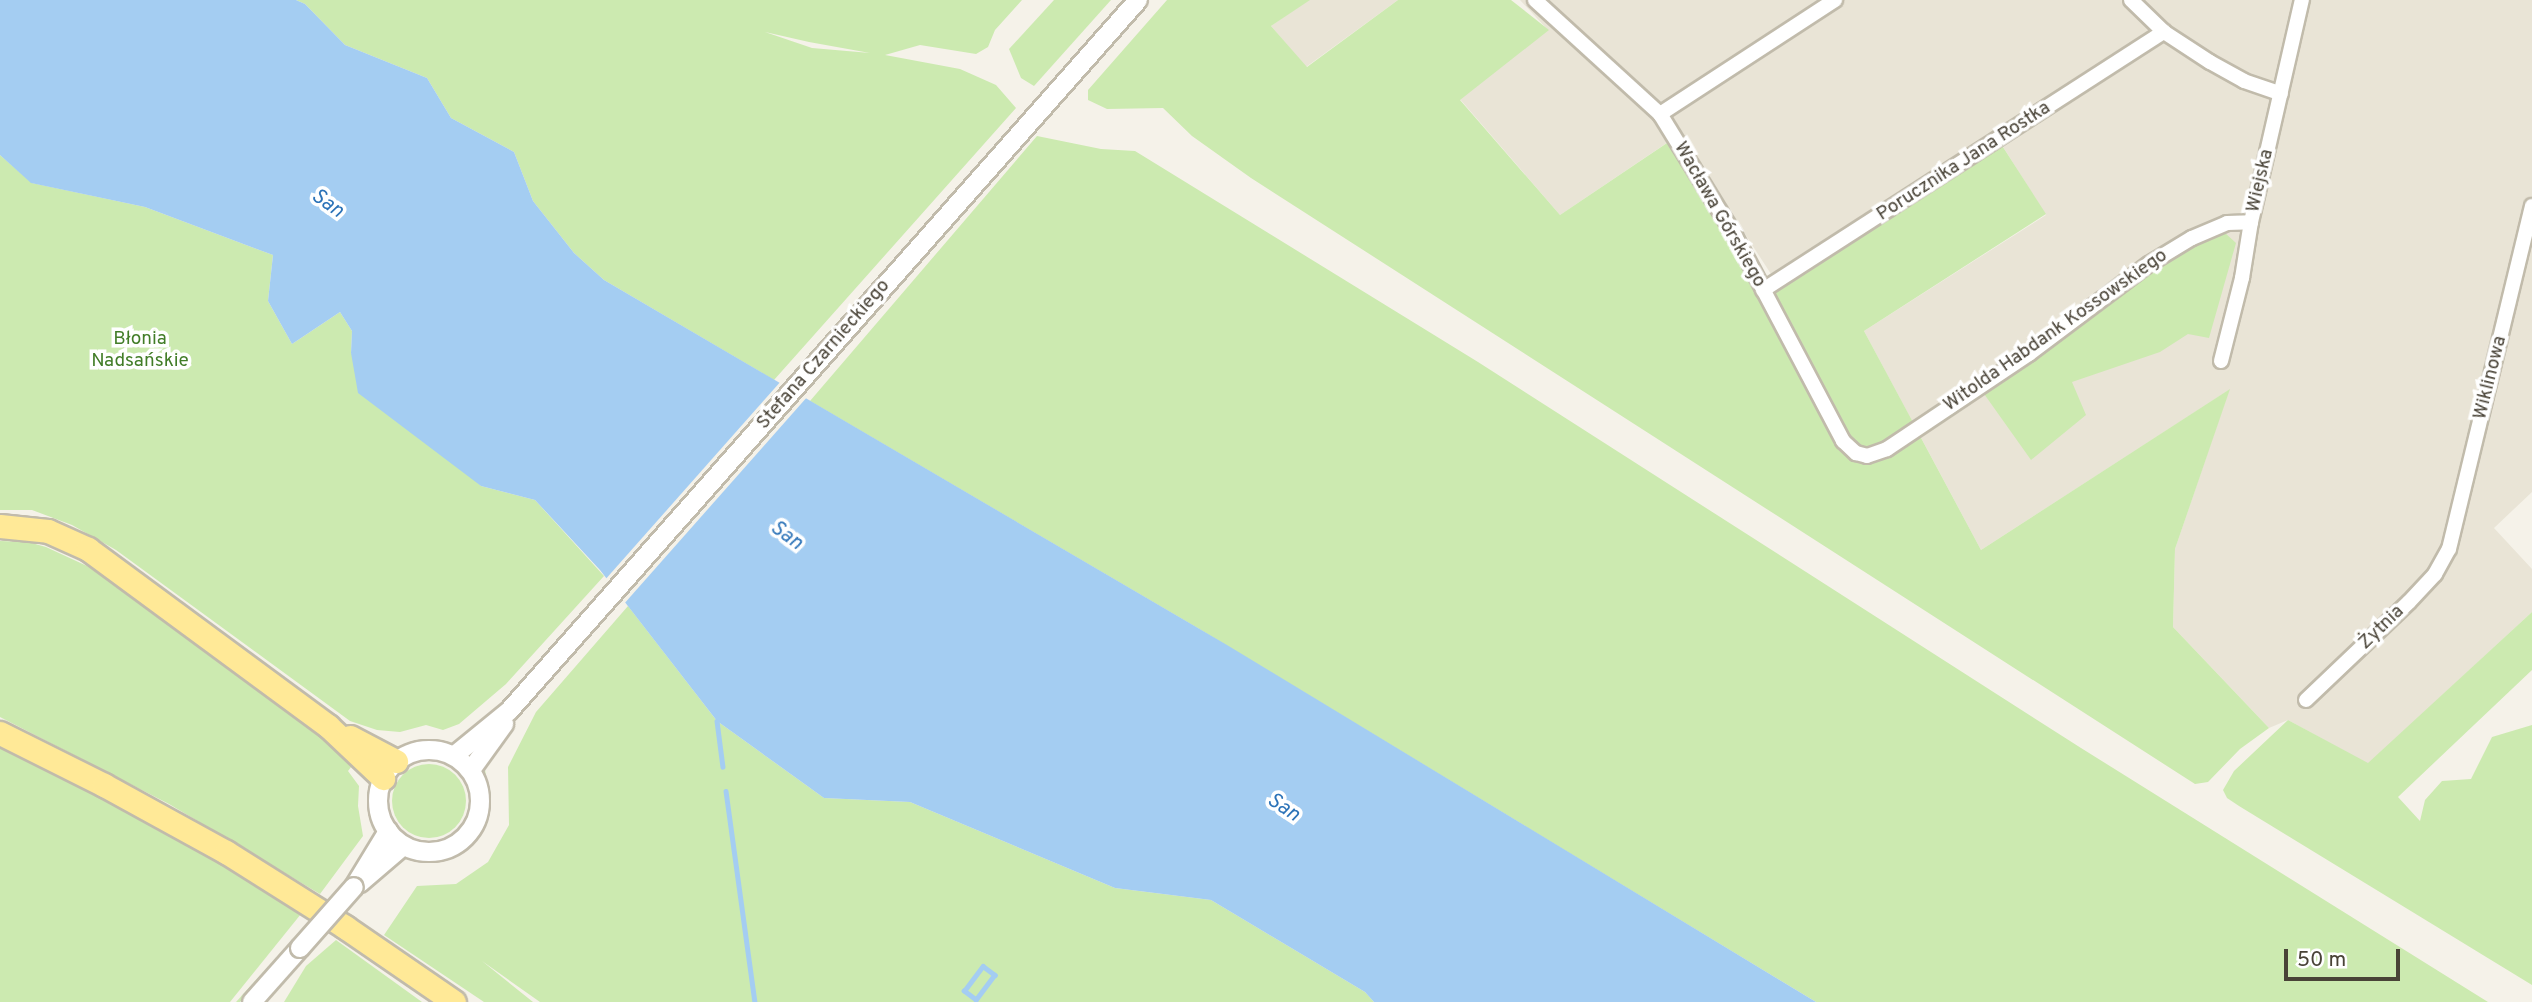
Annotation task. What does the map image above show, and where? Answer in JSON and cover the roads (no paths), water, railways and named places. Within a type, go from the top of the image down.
[{"type":"main road","points":[[0,526],[48,531],[88,549],[389,770]]},
{"type":"main road","points":[[0,733],[104,785],[226,852],[327,915],[454,1002]]},
{"type":"street","name":"Stefana Czarnieckiego","points":[[455,755],[509,711],[1138,0]]},
{"type":"street","points":[[1660,114],[1835,0]]},
{"type":"street","points":[[2131,0],[2164,32],[2244,81],[2281,94]]},
{"type":"street","name":"Wiejska","points":[[2221,361],[2242,278],[2251,222],[2302,0]]},
{"type":"street","name":"Wacława Górskiego","points":[[1538,1],[1660,114],[1735,236],[1843,441],[1856,453],[1867,456]]},
{"type":"street","name":"Porucznika Jana Rostka","points":[[1763,290],[2164,32]]},
{"type":"street","name":"Wiklinowa","points":[[2449,549],[2532,206]]},
{"type":"street","name":"Witolda Habdank Kossowskiego","points":[[1867,456],[1887,449],[2029,354],[2149,264],[2192,238],[2227,223],[2251,222]]},
{"type":"street","name":"Żytnia","points":[[2306,700],[2409,602],[2435,574],[2449,549]]},
{"type":"street","name":"Stefana Czarnieckiego","points":[[471,770],[502,727],[509,711]]},
{"type":"street","points":[[424,749],[455,755],[471,770],[479,786],[481,803],[477,820],[468,835],[454,846],[438,852],[420,852],[404,846],[388,831],[378,805],[389,770],[424,749]]},
{"type":"street","points":[[354,887],[388,831]]},
{"type":"street","points":[[252,1002],[354,887],[404,846]]},
{"type":"water","name":"San","points":[[0,0],[296,0],[305,4],[345,45],[427,78],[451,118],[514,152],[533,201],[574,253],[604,280],[1227,645],[1816,1002],[1374,1002],[1365,992],[1211,900],[1115,888],[910,802],[824,798],[717,721],[600,570],[535,500],[481,486],[358,393],[351,353],[352,331],[340,312],[292,344],[268,301],[273,255],[145,207],[31,183],[0,155]]},
{"type":"waterway","points":[[717,721],[723,767]]},
{"type":"waterway","points":[[726,791],[755,1002]]},
{"type":"waterway","points":[[983,966],[995,975],[976,1000],[964,991],[983,966]]},
{"type":"park label","name":"Błonia Nadsańskie","points":[[140,351]]}]
